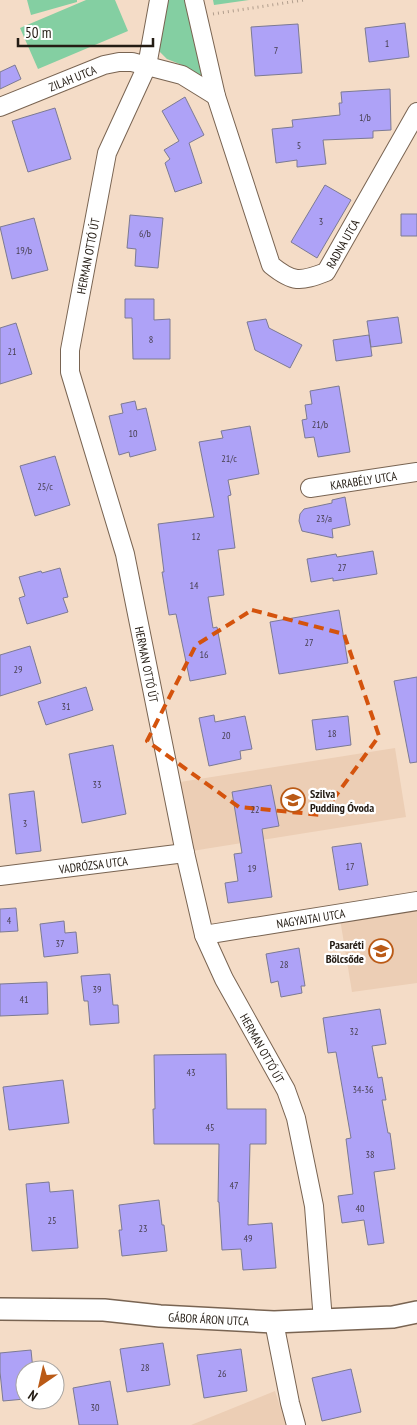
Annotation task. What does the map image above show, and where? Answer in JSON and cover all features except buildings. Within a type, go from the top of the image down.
[{"type":"street","name":"HERMAN OTTÓ ÚT","points":[[159,0],[147,66],[107,153],[70,350],[70,372],[125,554],[185,853],[204,935],[224,979],[283,1083],[296,1118],[314,1206],[323,1321]]},
{"type":"street","name":"RADNA UTCA","points":[[196,8],[216,96],[271,265],[281,274],[294,280],[309,279],[326,272],[417,112]]},
{"type":"street","name":"ZILAH UTCA","points":[[0,107],[104,65],[132,62],[147,66]]},
{"type":"street","points":[[147,66],[182,75],[216,96]]},
{"type":"street","name":"KARABÉLY UTCA","points":[[310,488],[417,472]]},
{"type":"street","name":"VADRÓZSA UTCA","points":[[0,876],[185,853]]},
{"type":"street","name":"NAGYAJTAI UTCA","points":[[204,935],[417,901]]},
{"type":"street","name":"GÁBOR ÁRON UTCA","points":[[0,1309],[104,1310],[160,1316],[274,1322],[393,1317],[417,1312]]},
{"type":"street","points":[[274,1322],[296,1425]]},
{"type":"path","points":[[224,12],[304,0]]},
{"type":"highlighted area","points":[[252,610],[344,634],[379,736],[322,815],[239,807],[147,741],[196,645]]},
{"type":"shaded area","name":"Szilva Pudding Óvoda","points":[[395,748],[406,817],[192,851],[180,782]]},
{"type":"shaded area","name":"Pasaréti Bölcsőde","points":[[417,907],[417,983],[352,992],[340,919]]},
{"type":"shaded area","points":[[275,1391],[286,1425],[191,1425]]},
{"type":"green space","points":[[27,0],[77,0],[77,2],[31,15]]},
{"type":"green space","points":[[86,0],[115,0],[128,31],[38,69],[20,28]]},
{"type":"green space","points":[[167,0],[186,0],[205,81],[182,65],[167,59],[158,50]]},
{"type":"green space","points":[[213,0],[249,0],[214,5]]},
{"type":"place","name":"Szilva Pudding Óvoda","points":[[293,800]]},
{"type":"place","name":"Pasaréti Bölcsőde","points":[[381,951]]}]
